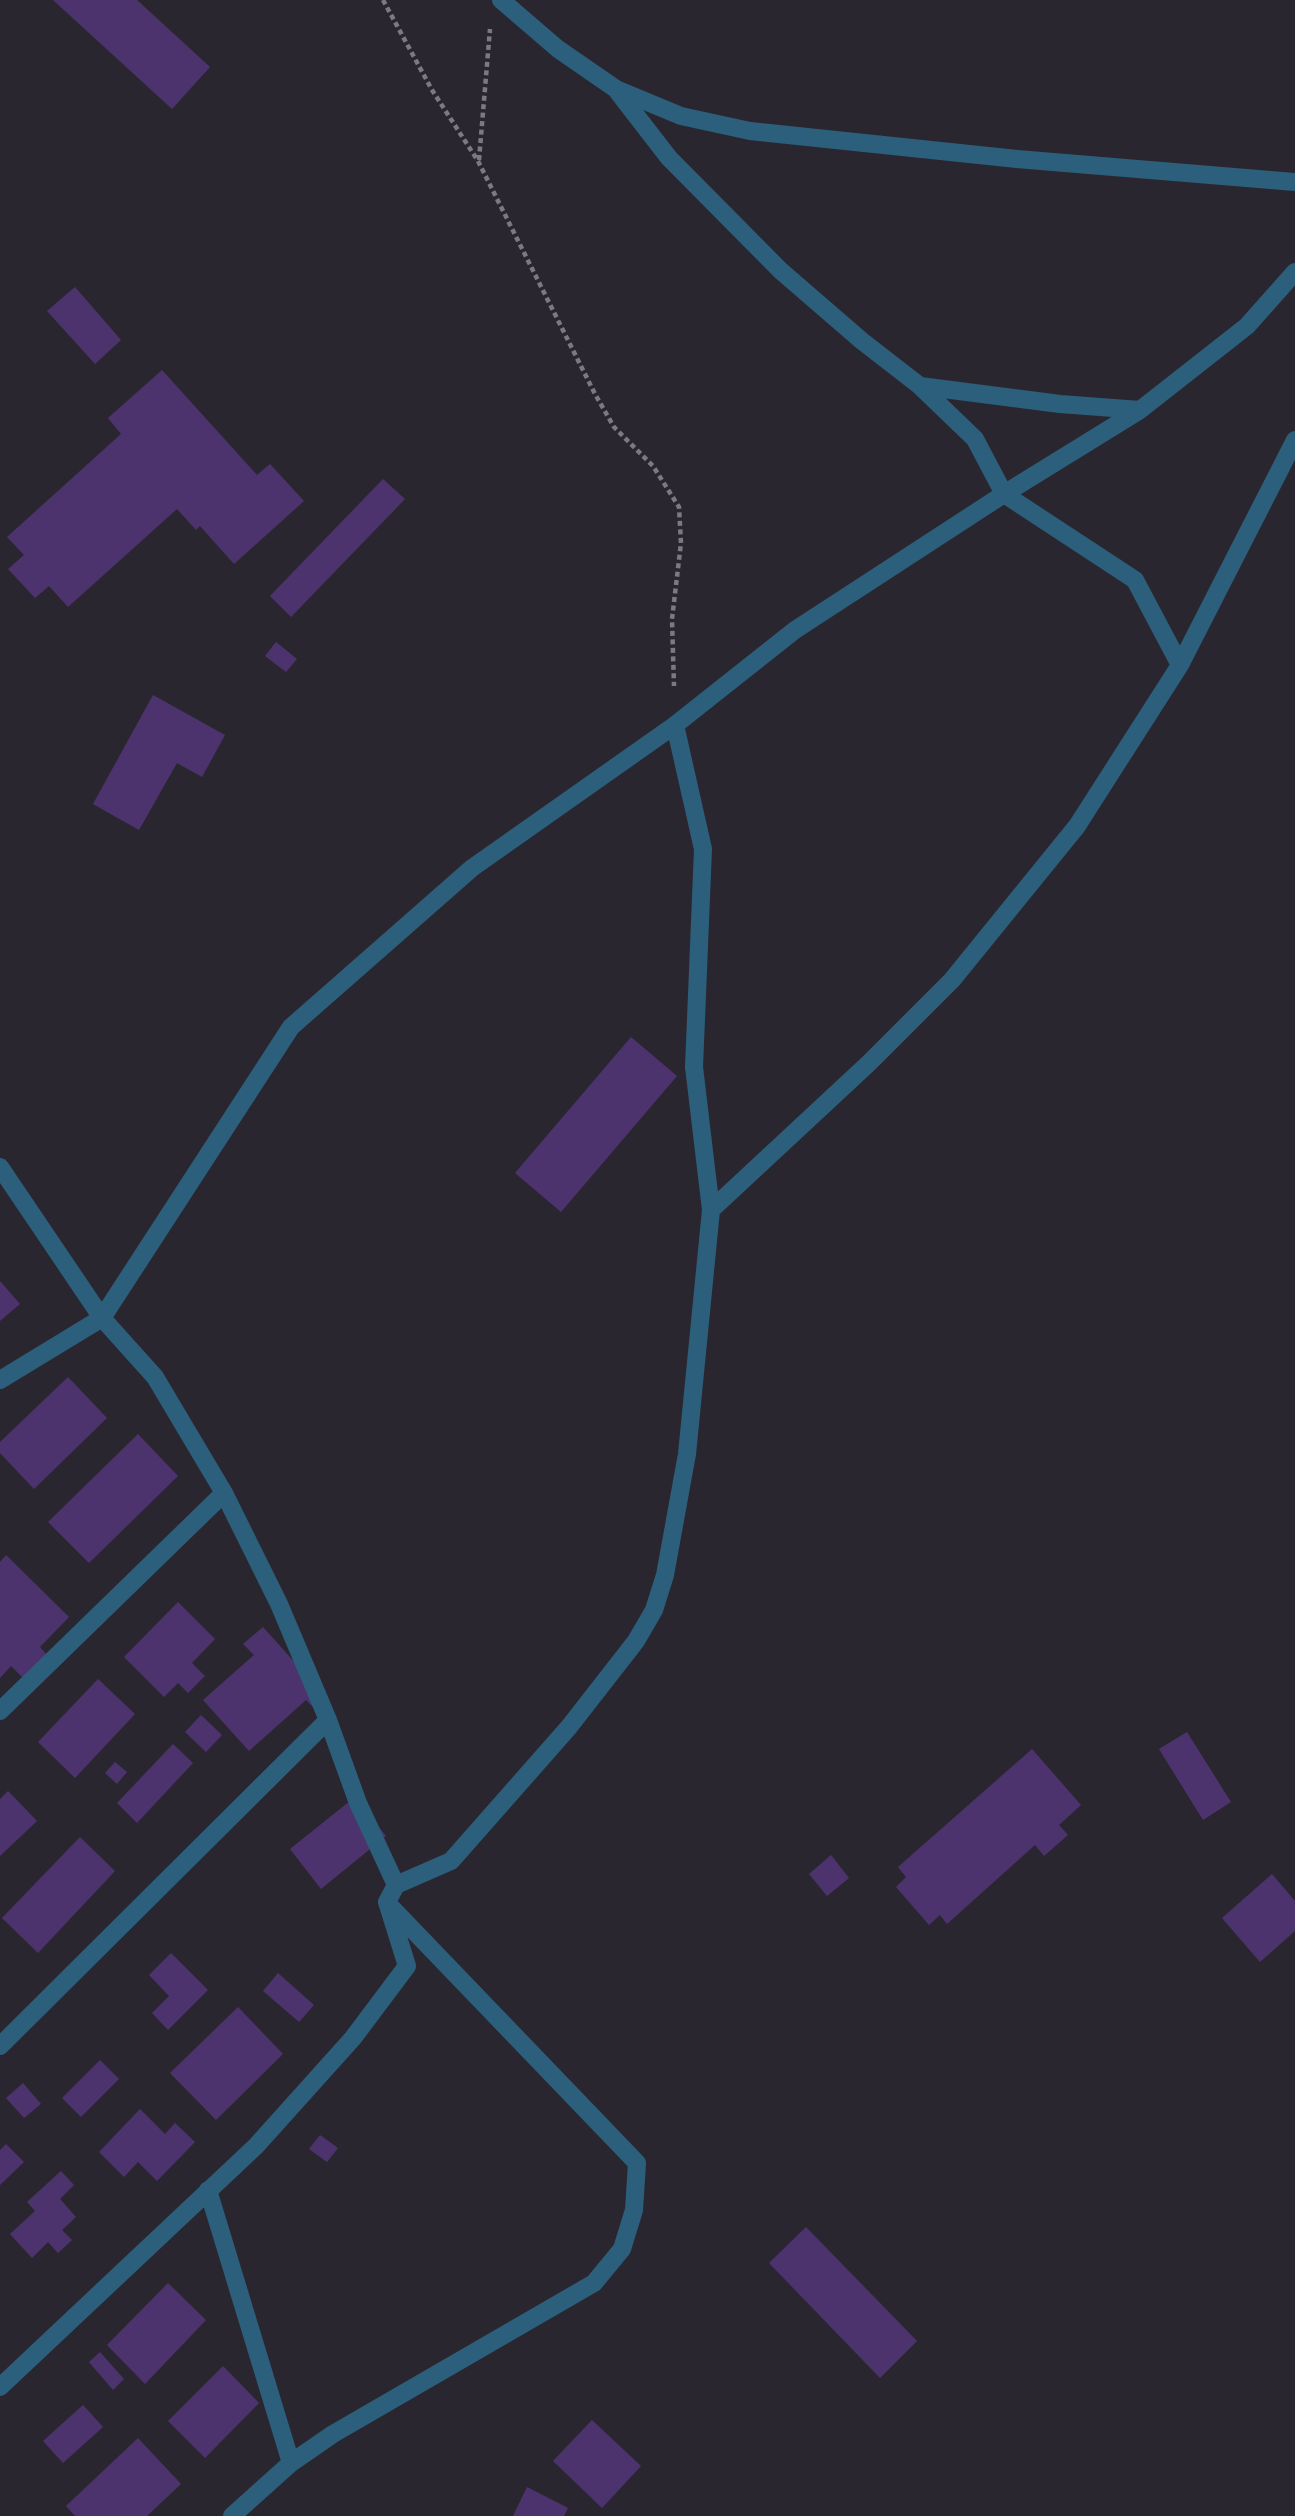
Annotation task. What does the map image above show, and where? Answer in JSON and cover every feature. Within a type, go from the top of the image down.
[{"type":"street","points":[[501,0],[558,49],[616,89],[681,116],[750,131],[1017,159],[1295,182]]},
{"type":"street","points":[[616,89],[669,158],[781,271],[862,341],[920,386],[975,439],[1004,494],[1135,580],[1180,665]]},
{"type":"street","points":[[0,1380],[102,1318],[291,1027],[472,868],[676,725],[795,631],[1004,494],[1140,410],[1247,326],[1295,272]]},
{"type":"street","points":[[920,386],[1060,404],[1140,410]]},
{"type":"street","points":[[711,1210],[869,1063],[952,980],[1077,826],[1180,665],[1295,440]]},
{"type":"street","points":[[0,2387],[256,2146],[353,2038],[407,1966],[387,1902],[396,1885],[451,1861],[569,1727],[636,1641],[654,1611],[665,1575],[687,1454],[711,1210],[694,1067],[703,849],[676,725]]},
{"type":"street","points":[[0,1167],[102,1318],[155,1377],[224,1493],[279,1604],[328,1720],[358,1804],[396,1885]]},
{"type":"street","points":[[0,1711],[224,1493]]},
{"type":"street","points":[[0,2046],[328,1720]]},
{"type":"street","points":[[232,2516],[290,2463],[333,2434],[594,2283],[622,2249],[634,2210],[637,2163],[387,1902]]},
{"type":"street","points":[[208,2190],[290,2463]]},
{"type":"path","points":[[383,0],[432,90],[478,161],[614,427],[653,466],[679,507],[681,543],[672,619],[676,725]]},
{"type":"path","points":[[478,161],[490,27]]},
{"type":"building","points":[[53,0],[137,0],[210,67],[172,109]]},
{"type":"building","points":[[75,287],[121,340],[95,364],[47,311]]},
{"type":"building","points":[[162,370],[257,475],[270,464],[304,501],[234,564],[200,526],[196,530],[177,509],[68,607],[49,586],[35,598],[8,569],[24,555],[7,537],[121,434],[108,418]]},
{"type":"building","points":[[383,479],[405,499],[291,617],[270,596]]},
{"type":"building","points":[[276,642],[297,659],[286,672],[265,656]]},
{"type":"building","points":[[153,695],[225,735],[202,777],[177,763],[139,830],[93,804]]},
{"type":"building","points":[[631,1037],[677,1076],[561,1212],[515,1173]]},
{"type":"building","points":[[0,1281],[20,1304],[0,1321]]},
{"type":"building","points":[[68,1377],[107,1418],[34,1489],[0,1453],[0,1442]]},
{"type":"building","points":[[138,1434],[178,1476],[89,1563],[48,1522]]},
{"type":"building","points":[[6,1555],[69,1617],[40,1647],[52,1661],[29,1684],[11,1666],[0,1678],[0,1562]]},
{"type":"building","points":[[178,1602],[215,1639],[192,1663],[205,1676],[188,1693],[178,1683],[164,1697],[124,1657]]},
{"type":"building","points":[[263,1627],[325,1696],[313,1707],[306,1700],[249,1751],[203,1700],[254,1655],[243,1644]]},
{"type":"building","points":[[98,1679],[135,1714],[75,1778],[38,1742]]},
{"type":"building","points":[[201,1715],[222,1735],[206,1752],[185,1732]]},
{"type":"building","points":[[1187,1732],[1231,1802],[1203,1820],[1159,1749]]},
{"type":"building","points":[[173,1744],[193,1763],[137,1823],[117,1803]]},
{"type":"building","points":[[1032,1749],[1081,1805],[1059,1825],[1068,1835],[1044,1856],[1035,1845],[947,1924],[940,1915],[929,1925],[896,1887],[906,1877],[898,1867]]},
{"type":"building","points":[[115,1762],[127,1772],[117,1784],[105,1773]]},
{"type":"building","points":[[8,1791],[37,1821],[0,1856],[0,1799]]},
{"type":"building","points":[[355,1797],[386,1836],[321,1889],[290,1849]]},
{"type":"building","points":[[80,1837],[115,1871],[38,1953],[2,1918]]},
{"type":"building","points":[[831,1855],[849,1878],[827,1896],[809,1874]]},
{"type":"building","points":[[1272,1874],[1295,1901],[1295,1931],[1260,1962],[1222,1918]]},
{"type":"building","points":[[171,1953],[208,1990],[168,2030],[152,2013],[169,1996],[149,1975]]},
{"type":"building","points":[[278,1973],[314,2005],[299,2022],[263,1991]]},
{"type":"building","points":[[238,2007],[283,2054],[216,2120],[170,2073]]},
{"type":"building","points":[[100,2060],[119,2079],[81,2117],[62,2098]]},
{"type":"building","points":[[23,2083],[41,2104],[24,2118],[6,2098]]},
{"type":"building","points":[[140,2109],[165,2134],[175,2123],[195,2142],[157,2181],[138,2162],[124,2177],[99,2152]]},
{"type":"building","points":[[320,2135],[338,2148],[327,2162],[309,2149]]},
{"type":"building","points":[[6,2144],[24,2162],[0,2185],[0,2150]]},
{"type":"building","points":[[61,2171],[74,2185],[60,2199],[76,2217],[62,2230],[72,2240],[58,2253],[48,2242],[32,2258],[10,2234],[35,2211],[27,2202]]},
{"type":"building","points":[[806,2227],[917,2341],[880,2378],[769,2263]]},
{"type":"building","points":[[168,2283],[206,2320],[145,2384],[107,2345]]},
{"type":"building","points":[[100,2352],[124,2379],[113,2390],[89,2362]]},
{"type":"building","points":[[223,2366],[259,2403],[205,2458],[168,2421]]},
{"type":"building","points":[[83,2405],[103,2427],[63,2463],[43,2441]]},
{"type":"building","points":[[592,2420],[641,2466],[602,2508],[553,2461]]},
{"type":"building","points":[[138,2438],[181,2484],[147,2516],[75,2516],[66,2506]]},
{"type":"building","points":[[527,2487],[568,2508],[564,2516],[513,2516]]}]
